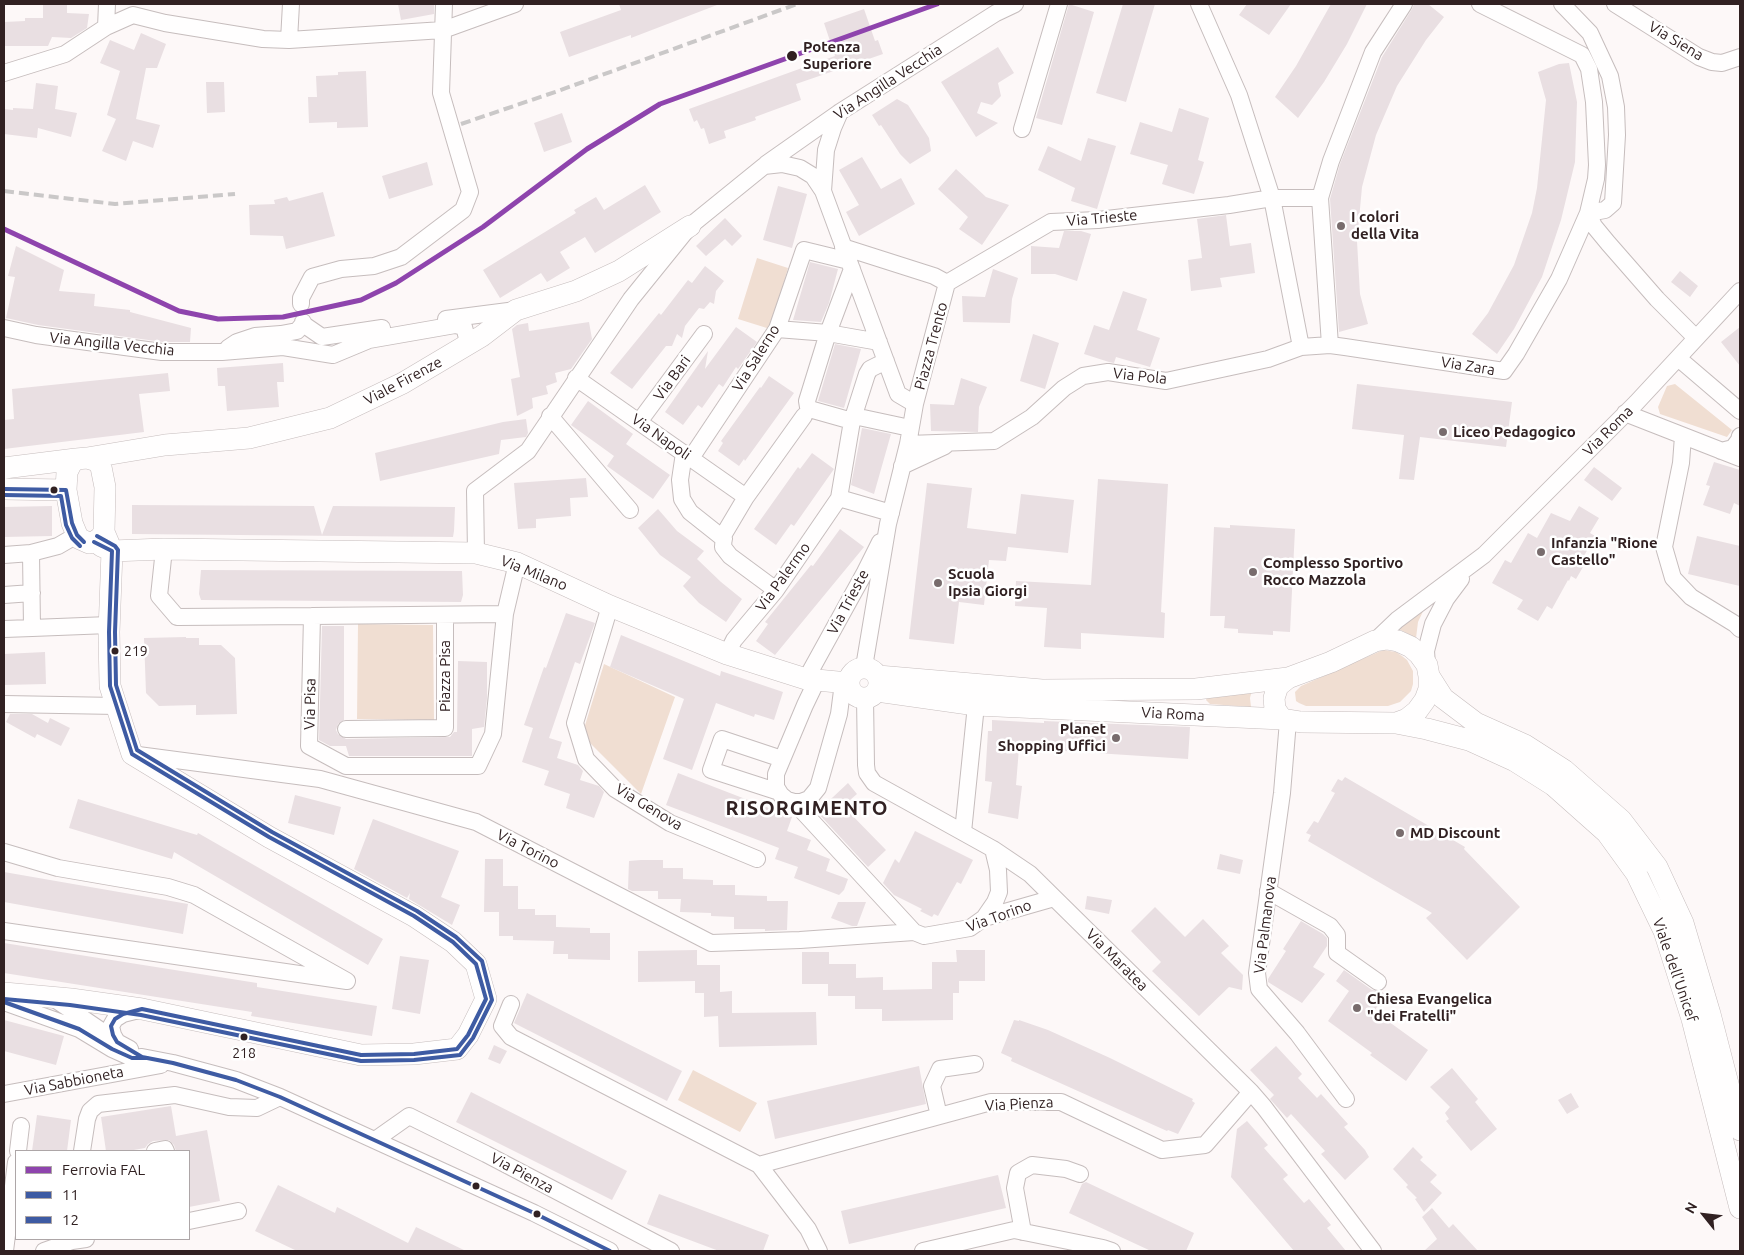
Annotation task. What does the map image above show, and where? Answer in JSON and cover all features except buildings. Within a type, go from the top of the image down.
[{"type":"main road","name":"Viale Firenze","points":[[4,468],[82,459],[165,446],[249,438],[330,418],[403,383],[464,348],[516,310],[576,291],[619,271],[690,226]]},
{"type":"main road","points":[[4,993],[71,999],[142,1009],[361,1055],[414,1054],[457,1049],[468,1035],[486,999],[476,964],[453,942],[414,916],[269,837],[132,754],[110,686],[109,625],[97,540],[105,487],[104,478],[97,461],[82,459],[72,464],[67,472],[66,490],[72,523],[97,540]]},
{"type":"main road","points":[[4,489],[66,490]]},
{"type":"main road","name":"Via Milano","points":[[97,540],[164,549],[476,553],[516,563],[610,606],[727,654],[812,679],[846,683]]},
{"type":"main road","name":"Via Roma","points":[[1387,639],[1398,641],[1411,647],[1419,654],[1428,671],[1429,689],[1417,711],[1407,719],[1396,723],[1285,720],[976,705],[871,683],[1042,690],[1196,689],[1288,678],[1331,662],[1375,641],[1387,639]]},
{"type":"main road","name":"Viale dell'Unicef","points":[[1428,671],[1443,698],[1476,723],[1524,745],[1564,770],[1620,820],[1657,867],[1684,923],[1740,1130]]},
{"type":"main road","points":[[1285,720],[1275,709],[1274,698],[1278,686],[1288,678]]},
{"type":"main road","points":[[846,683],[853,695],[871,683]]},
{"type":"main road","name":"Viale dell'Unicef","points":[[1396,723],[1469,740],[1515,762],[1545,780],[1607,833],[1636,873],[1664,931],[1692,1019],[1740,1208]]},
{"type":"street","points":[[106,27],[107,4]]},
{"type":"street","points":[[126,4],[165,23]]},
{"type":"street","points":[[289,40],[291,4]]},
{"type":"street","points":[[301,304],[301,298],[312,277],[341,269],[374,266],[401,257],[462,210],[470,192],[441,92],[444,4]]},
{"type":"street","points":[[4,73],[65,54],[106,27],[133,15],[165,23],[263,39],[289,40],[443,30],[515,4]]},
{"type":"street","name":"Via Angilla Vecchia","points":[[476,553],[475,491],[528,451],[631,299],[690,226],[764,166],[840,112],[996,13],[1015,4]]},
{"type":"street","points":[[1022,129],[1059,4]]},
{"type":"street","points":[[1199,4],[1239,95],[1272,198],[1301,347]]},
{"type":"street","points":[[1330,345],[1320,198],[1330,161],[1373,52],[1404,4]]},
{"type":"street","points":[[1480,4],[1582,54],[1589,69],[1594,102],[1597,165],[1596,179],[1588,213],[1594,226],[1608,243],[1657,299],[1696,338]]},
{"type":"street","points":[[1562,4],[1590,33],[1610,76],[1616,106],[1617,135],[1613,203],[1605,210],[1588,213]]},
{"type":"street","name":"Via Siena","points":[[1615,4],[1699,57],[1712,62],[1722,63],[1740,57]]},
{"type":"street","points":[[823,191],[826,150],[840,112]]},
{"type":"street","points":[[764,166],[782,164],[800,168],[813,176],[823,191],[848,259],[807,401],[808,407],[813,410],[853,418],[909,436]]},
{"type":"street","name":"Via Trieste","points":[[948,283],[1051,222],[1107,219],[1229,205],[1272,198],[1320,198]]},
{"type":"street","name":"Via Zara","points":[[1301,347],[1330,345],[1504,371],[1516,354],[1559,279],[1588,213]]},
{"type":"street","name":"Via Salerno","points":[[724,539],[690,512],[682,499],[680,480],[687,456],[776,329],[804,250],[848,259]]},
{"type":"street","name":"Piazza Trento","points":[[848,259],[934,276],[948,283],[916,404],[898,394],[848,259]]},
{"type":"street","name":"Via Roma","points":[[1375,641],[1397,620],[1471,566],[1522,518],[1678,358],[1740,291]]},
{"type":"street","name":"Via Angilla Vecchia","points":[[222,352],[238,342],[255,336],[297,331],[303,323],[322,337],[516,310]]},
{"type":"street","name":"Via Angilla Vecchia","points":[[4,328],[36,335],[162,352],[222,352],[283,347],[332,355],[369,340],[455,325],[464,327],[467,338],[464,348]]},
{"type":"street","points":[[776,329],[828,333],[879,342]]},
{"type":"street","name":"Via Bari","points":[[639,422],[704,334]]},
{"type":"street","name":"Via Pola","points":[[909,436],[952,442],[994,441],[1032,418],[1064,388],[1083,376],[1108,372],[1166,381],[1268,358],[1301,347]]},
{"type":"street","points":[[1678,358],[1740,411]]},
{"type":"street","name":"Via Palermo","points":[[727,654],[734,640],[776,590],[839,498],[853,418],[870,369],[886,360]]},
{"type":"street","name":"Via Napoli","points":[[576,378],[746,497]]},
{"type":"street","name":"Via Trieste","points":[[871,683],[890,519],[916,404]]},
{"type":"street","points":[[1625,413],[1740,458]]},
{"type":"street","points":[[550,416],[630,510]]},
{"type":"street","points":[[776,590],[730,556],[724,547],[724,534],[746,497],[804,416]]},
{"type":"street","points":[[1683,436],[1681,463],[1664,547],[1673,578],[1691,597],[1740,629]]},
{"type":"street","points":[[1721,451],[1733,448],[1740,436]]},
{"type":"street","points":[[902,466],[952,442]]},
{"type":"street","points":[[839,498],[890,519]]},
{"type":"street","name":"Via Trieste","points":[[779,792],[775,781],[782,759],[805,705],[812,679],[890,519]]},
{"type":"street","points":[[4,555],[31,553],[58,546],[97,540]]},
{"type":"street","points":[[164,549],[159,596],[177,617],[505,614]]},
{"type":"street","points":[[31,553],[32,628]]},
{"type":"street","name":"Via Pisa","points":[[312,616],[309,746],[346,766],[478,766],[493,734],[505,614],[516,563]]},
{"type":"street","name":"Via Roma","points":[[1428,671],[1426,651],[1433,624],[1446,599],[1471,566]]},
{"type":"street","points":[[4,595],[32,593]]},
{"type":"street","name":"Via Genova","points":[[610,606],[575,722],[586,759],[615,789],[670,823],[757,858]]},
{"type":"street","name":"Piazza Pisa","points":[[346,729],[446,728],[445,615]]},
{"type":"street","points":[[4,628],[109,625]]},
{"type":"street","points":[[782,759],[722,739],[712,770],[779,792],[787,800],[801,802],[809,799],[818,788],[846,683]]},
{"type":"street","name":"Via Maratea","points":[[871,683],[867,774],[874,783],[993,849],[1030,874],[1251,1092],[1373,1251]]},
{"type":"street","points":[[4,704],[117,706]]},
{"type":"street","points":[[963,832],[976,705]]},
{"type":"street","name":"Via Palmanova","points":[[1285,720],[1282,793],[1257,973],[1259,989],[1297,1033],[1346,1100]]},
{"type":"street","name":"Via Torino","points":[[132,754],[320,779],[476,822],[711,943],[800,940],[914,932],[924,936],[970,928],[984,918],[1054,898]]},
{"type":"street","points":[[794,802],[914,932]]},
{"type":"street","points":[[984,918],[995,902],[999,892],[998,870],[993,849]]},
{"type":"street","points":[[4,852],[58,868],[168,887],[194,894],[347,981],[4,931]]},
{"type":"street","points":[[1268,891],[1330,926],[1337,935],[1337,954],[1378,982]]},
{"type":"street","points":[[53,998],[142,1057]]},
{"type":"street","points":[[4,1002],[79,1030],[132,1058],[142,1057],[173,1063],[236,1080],[280,1097],[534,1213],[610,1251]]},
{"type":"street","points":[[511,1004],[502,1026],[511,1037],[759,1165],[808,1229],[819,1251]]},
{"type":"street","points":[[117,1042],[111,1026],[115,1019],[123,1014],[142,1009]]},
{"type":"street","name":"Via Sabbioneta","points":[[4,1094],[173,1063]]},
{"type":"street","points":[[939,1116],[932,1086],[940,1069],[975,1064]]},
{"type":"street","name":"Via Pienza","points":[[759,1165],[992,1102],[1061,1102],[1162,1150],[1205,1145],[1251,1092]]},
{"type":"street","name":"Via Sabbioneta","points":[[82,1150],[87,1119],[90,1111],[98,1104],[175,1095],[228,1107],[258,1108],[280,1097]]},
{"type":"street","name":"Via Pienza","points":[[375,1140],[409,1116],[672,1251]]},
{"type":"street","points":[[18,1150],[21,1126]]},
{"type":"street","points":[[1023,1232],[1015,1188],[1018,1173],[1032,1165],[1066,1169],[1080,1174]]},
{"type":"street","points":[[5,1251],[15,1170]]},
{"type":"street","points":[[190,1221],[238,1211]]},
{"type":"street","points":[[923,1251],[1014,1230],[1112,1251]]},
{"type":"street","points":[[44,1251],[77,1240]]},
{"type":"shaded area","points":[[757,258],[788,268],[770,329],[738,319]]},
{"type":"shaded area","points":[[1675,384],[1732,430],[1727,437],[1660,414],[1658,407],[1667,386]]},
{"type":"shaded area","points":[[1425,607],[1418,622],[1416,638],[1397,628]]},
{"type":"shaded area","points":[[358,624],[433,625],[434,720],[357,719]]},
{"type":"shaded area","points":[[1383,650],[1396,652],[1402,656],[1407,660],[1413,671],[1411,691],[1400,702],[1388,706],[1306,706],[1296,701],[1295,692],[1301,686]]},
{"type":"shaded area","points":[[604,664],[675,697],[641,794],[582,735]]},
{"type":"shaded area","points":[[1252,690],[1250,698],[1251,707],[1210,704],[1206,700],[1207,697]]},
{"type":"shaded area","points":[[693,1070],[757,1103],[740,1132],[678,1100]]},
{"type":"railway","points":[[461,124],[558,91],[797,4]]},
{"type":"railway","points":[[4,191],[115,204],[235,194]]},
{"type":"rail line","name":"FAL","points":[[4,229],[179,311],[218,319],[283,317],[361,300],[396,283],[483,227],[587,149],[660,104],[937,4]]},
{"type":"transit line","name":"11","points":[[4,489],[66,490],[72,523],[77,535],[84,542]]},
{"type":"transit line","name":"12","points":[[4,495],[61,496],[66,525],[72,538],[80,546]]},
{"type":"transit line","name":"12","points":[[4,999],[70,1005],[141,1015],[361,1061],[414,1060],[460,1055],[473,1038],[492,1000],[482,961],[456,937],[417,911],[272,832],[137,750],[116,685],[115,632],[118,550],[115,546],[97,536]]},
{"type":"transit line","name":"11","points":[[94,542],[112,551],[109,632],[110,686],[132,754],[269,837],[414,916],[453,942],[476,964],[486,999],[468,1035],[457,1049],[414,1054],[361,1055],[142,1009],[123,1014],[115,1019],[111,1026],[117,1042],[142,1057],[173,1063],[236,1080],[280,1097],[534,1213],[610,1251]]},
{"type":"transit line","name":"11","points":[[4,1002],[79,1029],[112,1049],[132,1058],[148,1058]]},
{"type":"place","name":"Potenza Superiore","points":[[792,56]]},
{"type":"place","name":"I colori della Vita","points":[[1341,226]]},
{"type":"place","name":"Liceo Pedagogico","points":[[1443,432]]},
{"type":"place","name":"Infanzia \"Rione Castello\"","points":[[1541,552]]},
{"type":"place","name":"Complesso Sportivo Rocco Mazzola","points":[[1253,572]]},
{"type":"place","name":"Scuola Ipsia Giorgi","points":[[938,583]]},
{"type":"place","name":"219","points":[[115,651]]},
{"type":"place","name":"Planet Shopping Uffici","points":[[1116,738]]},
{"type":"place","name":"MD Discount","points":[[1400,833]]},
{"type":"place","name":"Chiesa Evangelica \"dei Fratelli\"","points":[[1357,1008]]},
{"type":"place","name":"218","points":[[244,1037]]},
{"type":"district","name":"RISORGIMENTO","points":[[807,808]]}]
